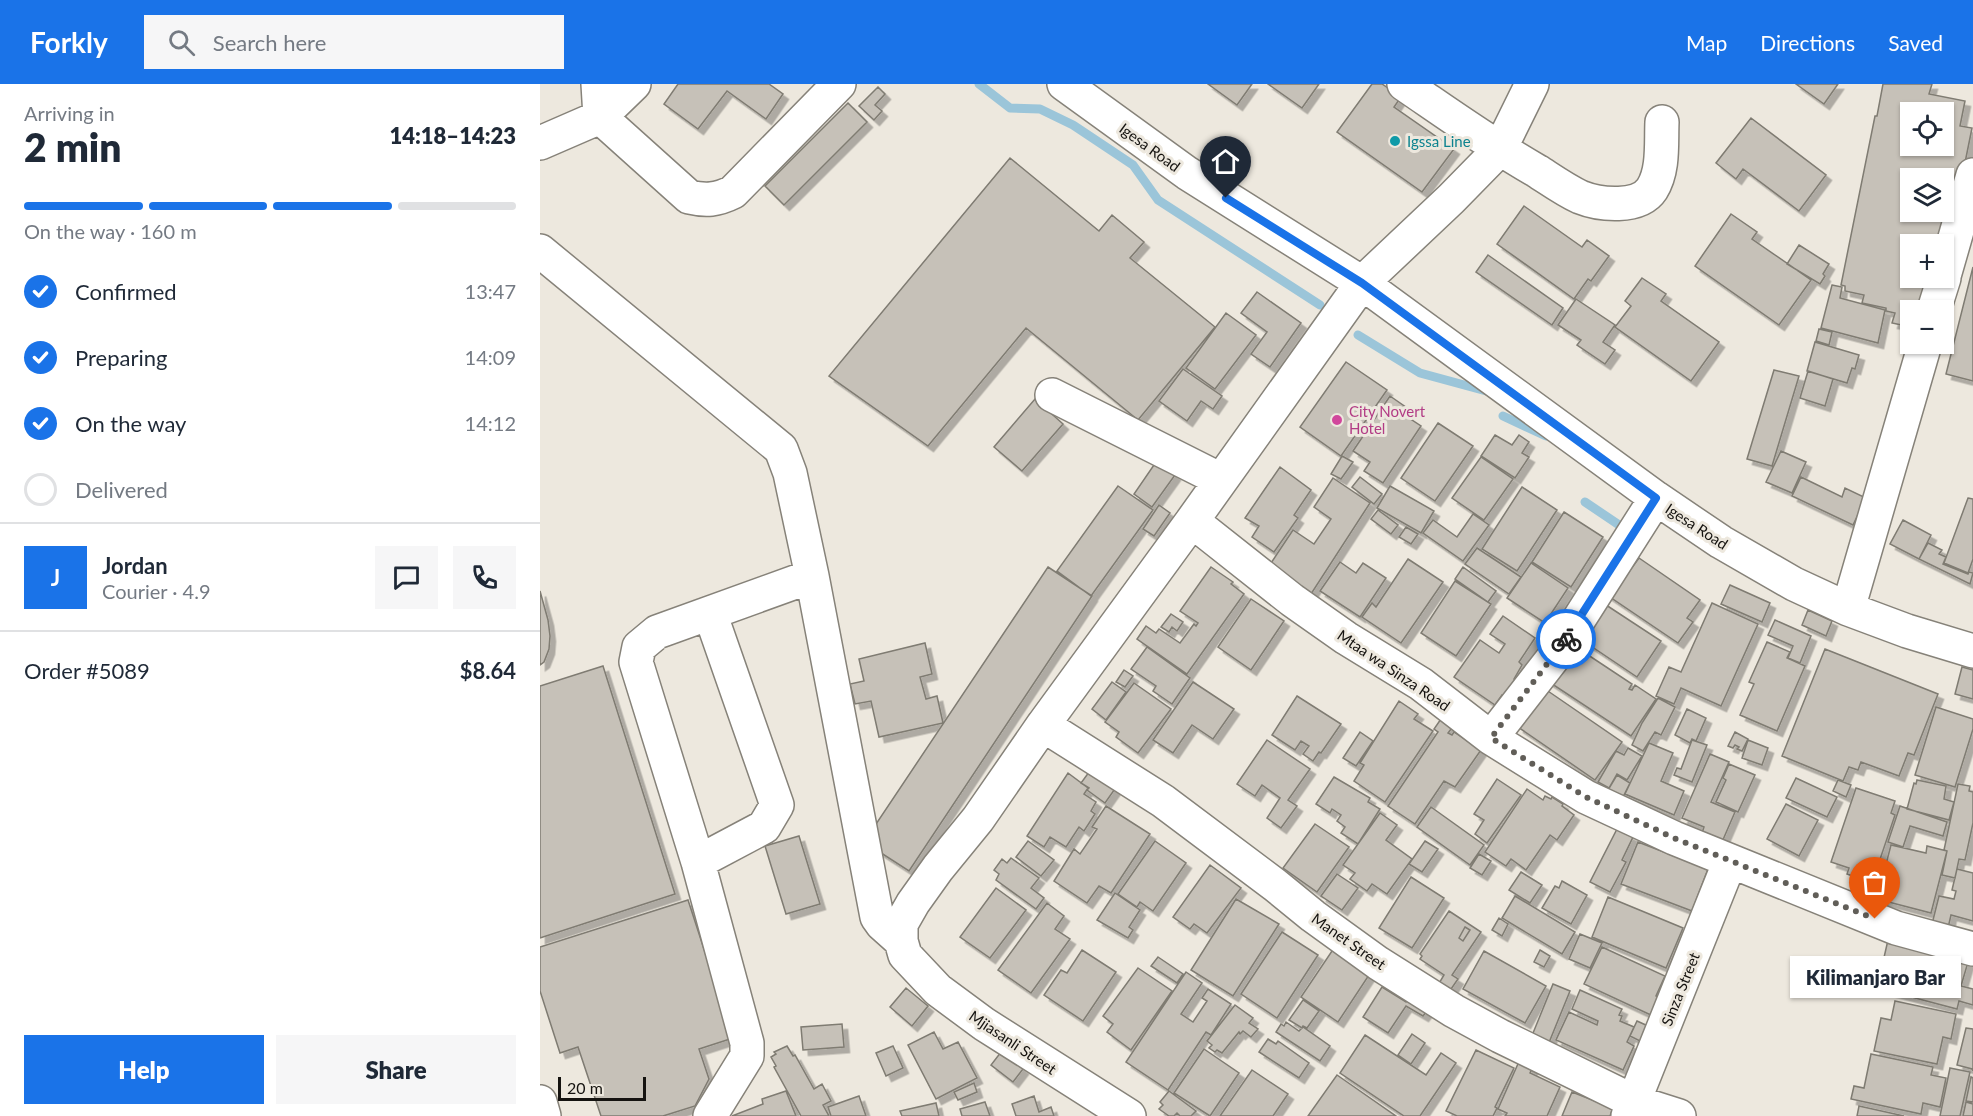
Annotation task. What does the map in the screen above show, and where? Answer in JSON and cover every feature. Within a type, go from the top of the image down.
[{"type":"street","points":[[598,84],[600,117],[689,197],[703,201],[719,199],[733,192],[839,84]]},
{"type":"street","points":[[540,143],[600,117],[634,84]]},
{"type":"street","name":"Igesa Road","points":[[1064,84],[1187,173],[1362,283],[1656,498],[1754,562],[1848,609],[1916,634],[1973,651]]},
{"type":"street","points":[[1404,84],[1500,150],[1581,197],[1613,204],[1636,202],[1651,190],[1657,176],[1660,159],[1662,122]]},
{"type":"street","points":[[903,948],[901,924],[913,903],[938,867],[978,819],[1043,725],[1362,283],[1500,150],[1532,84]]},
{"type":"street","points":[[1954,242],[1973,175]]},
{"type":"street","name":"Mjiasanli Street","points":[[540,250],[781,449],[790,473],[812,576],[878,917],[882,924],[938,990],[984,1024],[1129,1116]]},
{"type":"street","points":[[1848,609],[1922,354]]},
{"type":"street","points":[[1052,395],[1221,480]]},
{"type":"street","points":[[1491,738],[1560,649],[1656,498]]},
{"type":"street","name":"Mtaa wa Sinza Road","points":[[1192,521],[1292,600],[1346,638],[1421,684],[1491,738],[1586,797],[1674,838],[1896,928],[1973,949]]},
{"type":"street","points":[[710,1116],[747,1056],[747,1043],[698,862],[636,662],[639,647],[657,632],[812,576]]},
{"type":"street","points":[[698,862],[764,827],[777,805],[710,613]]},
{"type":"street","name":"Manet Street","points":[[1043,725],[1163,801],[1313,916],[1416,987],[1632,1109],[1679,1116]]},
{"type":"street","name":"Sinza Street","points":[[1632,1109],[1730,861]]},
{"type":"street","points":[[540,1102],[544,1116]]},
{"type":"building","points":[[678,84],[769,84],[783,94],[766,119],[727,91],[698,129],[664,104]]},
{"type":"building","points":[[1208,84],[1252,84],[1237,105]]},
{"type":"building","points":[[1268,84],[1319,84],[1302,108]]},
{"type":"building","name":"Igssa Line","points":[[1372,84],[1382,84],[1401,97],[1394,107],[1454,149],[1422,192],[1337,132]]},
{"type":"building","points":[[1796,84],[1838,84],[1824,104]]},
{"type":"building","points":[[1883,84],[1932,84],[1929,94],[1965,101],[1960,126],[1972,128],[1954,217],[1954,168],[1900,168],[1900,222],[1953,222],[1948,234],[1900,234],[1900,288],[1932,288],[1927,300],[1900,300],[1900,325],[1892,323],[1895,313],[1886,311],[1886,308],[1862,303],[1864,295],[1845,291],[1845,286],[1841,285],[1875,116],[1877,116]]},
{"type":"building","points":[[878,87],[885,94],[875,105],[882,111],[874,120],[859,106]]},
{"type":"building","points":[[848,103],[867,122],[784,205],[765,186]]},
{"type":"building","points":[[1751,118],[1826,175],[1799,211],[1743,169],[1736,179],[1716,163]]},
{"type":"building","points":[[1010,158],[1099,231],[1112,215],[1144,242],[1130,258],[1215,327],[1138,420],[1026,328],[928,446],[829,376]]},
{"type":"building","points":[[1524,206],[1582,247],[1587,240],[1609,256],[1591,281],[1588,279],[1574,299],[1497,244]]},
{"type":"building","points":[[1731,214],[1757,232],[1752,239],[1811,280],[1779,325],[1695,266]]},
{"type":"building","points":[[1799,245],[1829,264],[1820,284],[1787,264]]},
{"type":"building","points":[[1488,255],[1563,308],[1552,325],[1476,272]]},
{"type":"building","points":[[1973,267],[1973,381],[1946,374],[1951,354],[1954,354],[1954,342]]},
{"type":"building","points":[[1642,278],[1666,294],[1661,301],[1719,342],[1691,381],[1615,327],[1631,306],[1625,301]]},
{"type":"building","points":[[1832,285],[1842,287],[1840,298],[1885,310],[1878,343],[1821,328]]},
{"type":"building","points":[[1257,292],[1301,323],[1270,367],[1251,354],[1267,332],[1241,313]]},
{"type":"building","points":[[1576,299],[1615,325],[1603,342],[1615,350],[1605,364],[1577,345],[1581,340],[1558,325]]},
{"type":"building","points":[[1226,313],[1256,335],[1215,389],[1186,368]]},
{"type":"building","points":[[1819,329],[1832,332],[1829,345],[1816,341]]},
{"type":"building","points":[[1815,342],[1859,355],[1855,369],[1852,368],[1847,383],[1807,371]]},
{"type":"building","points":[[1346,362],[1387,390],[1341,456],[1300,427]]},
{"type":"building","points":[[1183,369],[1222,396],[1213,409],[1201,401],[1187,421],[1159,401]]},
{"type":"building","points":[[1774,370],[1799,376],[1772,466],[1747,459]]},
{"type":"building","points":[[1808,371],[1833,379],[1825,406],[1800,398]]},
{"type":"building","points":[[1390,396],[1410,410],[1406,416],[1421,426],[1383,483],[1364,471],[1370,462],[1353,451]]},
{"type":"building","points":[[1035,399],[1063,424],[1022,471],[994,447]]},
{"type":"building","points":[[1438,423],[1473,446],[1435,501],[1401,478]]},
{"type":"building","points":[[1495,435],[1512,445],[1519,435],[1529,442],[1522,453],[1529,457],[1515,478],[1481,456]]},
{"type":"building","points":[[1781,451],[1806,462],[1792,493],[1766,482]]},
{"type":"building","points":[[1342,456],[1353,462],[1341,479],[1331,474]]},
{"type":"building","points":[[1481,457],[1513,479],[1484,520],[1452,498]]},
{"type":"building","points":[[1156,462],[1175,475],[1152,507],[1134,494]]},
{"type":"building","points":[[1280,467],[1311,490],[1294,515],[1298,518],[1274,552],[1252,537],[1259,526],[1245,518]]},
{"type":"building","points":[[1360,477],[1382,494],[1374,504],[1352,487]]},
{"type":"building","points":[[1801,477],[1842,497],[1845,488],[1866,498],[1853,525],[1792,496]]},
{"type":"building","points":[[1333,478],[1370,503],[1311,594],[1269,566],[1293,530],[1314,544],[1331,519],[1314,507]]},
{"type":"building","points":[[1118,486],[1153,510],[1091,596],[1057,571]]},
{"type":"building","points":[[1390,486],[1434,511],[1421,533],[1377,508]]},
{"type":"building","points":[[1522,487],[1557,510],[1517,571],[1482,549]]},
{"type":"building","points":[[1968,498],[1973,499],[1973,559],[1968,573],[1944,563]]},
{"type":"building","points":[[1159,505],[1170,513],[1154,536],[1143,529]]},
{"type":"building","points":[[1378,510],[1398,525],[1391,534],[1371,519]]},
{"type":"building","points":[[1564,512],[1603,537],[1571,587],[1532,562]]},
{"type":"building","points":[[1473,514],[1489,525],[1463,561],[1423,533],[1433,520],[1457,537]]},
{"type":"building","points":[[1903,520],[1931,535],[1919,559],[1890,544]]},
{"type":"building","points":[[1406,527],[1418,534],[1411,544],[1399,537]]},
{"type":"building","points":[[1928,543],[1942,550],[1939,554],[1946,557],[1943,564],[1968,574],[1973,573],[1970,584],[1919,559]]},
{"type":"building","points":[[1477,548],[1521,577],[1509,594],[1465,564]]},
{"type":"building","points":[[1639,558],[1700,600],[1687,618],[1693,622],[1678,643],[1604,593],[1619,572],[1625,577]]},
{"type":"building","points":[[1408,559],[1443,582],[1401,643],[1362,617],[1372,603],[1376,607]]},
{"type":"building","points":[[1340,562],[1356,573],[1363,563],[1386,578],[1360,617],[1320,591]]},
{"type":"building","points":[[1531,563],[1568,588],[1545,623],[1507,598]]},
{"type":"building","points":[[1048,567],[1092,596],[909,871],[864,842]]},
{"type":"building","points":[[1211,567],[1233,582],[1231,584],[1244,594],[1187,674],[1137,639],[1146,626],[1156,633],[1159,629],[1180,643],[1194,624],[1196,626],[1198,623],[1180,611]]},
{"type":"building","points":[[1463,567],[1496,591],[1488,602],[1455,579]]},
{"type":"building","points":[[1455,581],[1491,604],[1456,656],[1421,633]]},
{"type":"building","points":[[1730,585],[1770,603],[1762,622],[1721,604]]},
{"type":"building","points":[[540,591],[550,636],[549,649],[544,662],[540,665]]},
{"type":"building","points":[[1251,599],[1284,621],[1251,670],[1218,647]]},
{"type":"building","points":[[1600,601],[1661,641],[1637,677],[1576,636]]},
{"type":"building","points":[[1712,603],[1758,624],[1721,706],[1681,688],[1674,704],[1656,696],[1669,667],[1681,672]]},
{"type":"building","points":[[1808,610],[1832,621],[1826,636],[1802,625]]},
{"type":"building","points":[[1171,614],[1183,622],[1177,631],[1172,627],[1169,632],[1161,627]]},
{"type":"building","points":[[1503,616],[1535,638],[1519,662],[1522,665],[1514,679],[1518,682],[1507,698],[1502,695],[1495,705],[1454,677],[1480,640],[1499,653],[1505,644],[1490,634]]},
{"type":"building","points":[[1775,620],[1811,636],[1800,663],[1788,658],[1793,646],[1768,635]]},
{"type":"building","points":[[1767,642],[1790,652],[1787,658],[1805,666],[1777,731],[1740,715],[1754,684],[1749,682]]},
{"type":"building","points":[[925,643],[932,674],[920,677],[926,699],[937,696],[943,723],[879,737],[871,701],[855,704],[850,684],[864,681],[859,659]]},
{"type":"building","points":[[1570,643],[1632,684],[1629,689],[1632,690],[1635,685],[1656,699],[1631,736],[1546,680]]},
{"type":"building","points":[[1147,647],[1190,678],[1172,704],[1153,691],[1156,686],[1131,669]]},
{"type":"building","points":[[1825,649],[1938,694],[1914,755],[1908,753],[1899,776],[1861,762],[1858,770],[1849,767],[1843,781],[1782,756]]},
{"type":"building","points":[[603,666],[675,894],[540,938],[540,686]]},
{"type":"building","points":[[1962,667],[1973,670],[1973,699],[1955,694]]},
{"type":"building","points":[[1124,670],[1133,676],[1125,687],[1116,682]]},
{"type":"building","points":[[1112,682],[1126,692],[1106,720],[1092,709]]},
{"type":"building","points":[[1193,682],[1234,709],[1213,739],[1192,725],[1173,753],[1153,740]]},
{"type":"building","points":[[1134,683],[1171,709],[1138,753],[1116,737],[1119,732],[1105,722]]},
{"type":"building","points":[[1545,689],[1622,742],[1595,780],[1518,727]]},
{"type":"building","points":[[1297,696],[1341,724],[1313,761],[1303,754],[1309,746],[1301,741],[1295,750],[1272,735]]},
{"type":"building","points":[[1658,698],[1675,707],[1661,735],[1655,732],[1643,751],[1632,745],[1642,723]]},
{"type":"building","points":[[1399,701],[1418,714],[1414,719],[1433,731],[1385,802],[1354,781],[1364,765],[1360,763]]},
{"type":"building","points":[[1936,707],[1973,719],[1973,729],[1955,787],[1915,775]]},
{"type":"building","points":[[1687,709],[1706,718],[1696,741],[1692,739],[1690,743],[1675,735]]},
{"type":"building","points":[[1443,716],[1455,724],[1448,733],[1452,735],[1454,732],[1481,750],[1455,787],[1444,781],[1415,824],[1388,806],[1438,732],[1434,729]]},
{"type":"building","points":[[1360,732],[1373,741],[1356,766],[1343,758]]},
{"type":"building","points":[[1735,732],[1748,739],[1742,751],[1735,745],[1733,748],[1728,746]]},
{"type":"building","points":[[1267,740],[1310,769],[1288,800],[1297,806],[1281,828],[1267,818],[1280,798],[1262,785],[1255,796],[1237,784]]},
{"type":"building","points":[[1692,740],[1707,745],[1692,782],[1674,775],[1677,768],[1681,769]]},
{"type":"building","points":[[1748,740],[1768,748],[1762,765],[1742,758]]},
{"type":"building","points":[[1649,743],[1673,753],[1661,781],[1684,791],[1674,815],[1625,794]]},
{"type":"building","points":[[1628,748],[1642,756],[1627,780],[1617,774],[1609,788],[1598,782],[1616,751],[1624,755]]},
{"type":"building","points":[[1710,754],[1729,762],[1711,802],[1735,812],[1722,842],[1702,833],[1704,827],[1682,818]]},
{"type":"building","points":[[1729,764],[1755,775],[1738,812],[1716,802],[1726,780],[1723,778]]},
{"type":"building","points":[[1092,768],[1117,786],[1105,803],[1081,783]]},
{"type":"building","points":[[1068,773],[1088,788],[1084,794],[1096,802],[1091,811],[1095,814],[1084,831],[1079,827],[1066,847],[1050,837],[1044,847],[1027,836]]},
{"type":"building","points":[[1617,775],[1630,783],[1620,803],[1605,795]]},
{"type":"building","points":[[1334,777],[1370,798],[1368,802],[1380,809],[1358,844],[1341,833],[1345,827],[1337,821],[1341,815],[1332,809],[1330,813],[1316,804]]},
{"type":"building","points":[[1796,778],[1837,797],[1827,817],[1786,798]]},
{"type":"building","points":[[1497,779],[1521,795],[1487,843],[1475,834],[1484,820],[1474,814]]},
{"type":"building","points":[[1838,780],[1851,785],[1846,797],[1833,791]]},
{"type":"building","points":[[1917,780],[1946,786],[1944,799],[1954,802],[1949,820],[1907,809],[1914,783],[1916,784]]},
{"type":"building","points":[[1958,784],[1970,786],[1969,791],[1973,792],[1973,823],[1965,860],[1959,859],[1955,878],[1942,875],[1947,851],[1944,850]]},
{"type":"building","points":[[1856,788],[1895,801],[1891,813],[1895,815],[1872,883],[1847,874],[1849,868],[1831,862]]},
{"type":"building","points":[[1527,789],[1543,800],[1545,796],[1551,799],[1552,797],[1574,815],[1557,840],[1550,835],[1526,870],[1511,859],[1506,866],[1485,852]]},
{"type":"building","points":[[1786,804],[1818,820],[1799,856],[1767,839]]},
{"type":"building","points":[[1106,806],[1150,834],[1111,893],[1099,886],[1087,903],[1054,881],[1074,849],[1080,854],[1097,829],[1092,827]]},
{"type":"building","points":[[1900,806],[1947,822],[1943,836],[1910,826],[1903,847],[1888,842]]},
{"type":"building","points":[[1431,807],[1484,845],[1470,865],[1417,827]]},
{"type":"building","points":[[1380,813],[1397,825],[1386,840],[1412,859],[1387,894],[1372,884],[1367,891],[1350,879],[1355,873],[1343,865]]},
{"type":"building","points":[[1315,824],[1349,847],[1317,892],[1283,868]]},
{"type":"building","points":[[1617,829],[1633,837],[1622,860],[1626,862],[1610,892],[1590,882]]},
{"type":"building","points":[[799,836],[820,904],[786,914],[765,846]]},
{"type":"building","points":[[1028,841],[1054,860],[1041,876],[1016,857]]},
{"type":"building","points":[[1155,841],[1186,863],[1153,911],[1140,902],[1137,907],[1118,894]]},
{"type":"building","points":[[1425,841],[1438,849],[1422,872],[1409,864]]},
{"type":"building","points":[[1638,842],[1708,869],[1692,911],[1621,884]]},
{"type":"building","points":[[1891,845],[1926,853],[1927,846],[1947,851],[1931,913],[1877,899]]},
{"type":"building","points":[[1479,854],[1491,861],[1482,875],[1470,868]]},
{"type":"building","points":[[1011,858],[1039,878],[1031,888],[1044,898],[1036,909],[996,880],[999,874],[994,870],[1002,859],[1007,863]]},
{"type":"building","points":[[1210,865],[1241,888],[1207,933],[1194,924],[1190,929],[1173,917]]},
{"type":"building","points":[[1957,869],[1973,873],[1973,921],[1951,915],[1948,928],[1932,924],[1939,896],[1954,899],[1956,891],[1952,890]]},
{"type":"building","points":[[1521,872],[1542,885],[1530,903],[1509,890]]},
{"type":"building","points":[[1337,874],[1358,888],[1342,910],[1321,896]]},
{"type":"building","points":[[1411,877],[1444,898],[1412,948],[1379,928]]},
{"type":"building","points":[[1562,881],[1587,895],[1571,924],[1542,908],[1555,886],[1559,888]]},
{"type":"building","points":[[996,888],[1026,910],[990,958],[960,937]]},
{"type":"building","points":[[1115,893],[1140,910],[1129,927],[1133,930],[1128,938],[1097,920]]},
{"type":"building","points":[[1515,896],[1575,932],[1562,954],[1502,918]]},
{"type":"building","points":[[1608,897],[1683,928],[1666,968],[1592,937]]},
{"type":"building","points":[[1236,899],[1279,924],[1233,996],[1191,970]]},
{"type":"building","points":[[688,900],[733,1038],[699,1049],[709,1079],[695,1106],[663,1116],[601,1116],[578,1047],[560,1053],[540,991],[540,947]]},
{"type":"building","points":[[1047,903],[1064,916],[1055,929],[1070,939],[1031,993],[998,970]]},
{"type":"building","points":[[1449,911],[1481,932],[1452,975],[1458,979],[1449,992],[1438,985],[1444,975],[1420,959],[1422,956],[1420,954]],"holes":[[[1465,927],[1470,930],[1463,941],[1459,938]]]},
{"type":"building","points":[[1499,918],[1508,924],[1502,936],[1492,930]]},
{"type":"building","points":[[1465,927],[1470,930],[1463,941],[1459,938]]},
{"type":"building","points":[[1282,932],[1318,955],[1277,1018],[1241,994]]},
{"type":"building","points":[[1580,934],[1602,943],[1590,968],[1569,959]]},
{"type":"building","points":[[1888,940],[1968,962],[1961,986],[1973,989],[1973,1005],[1959,1001],[1957,1009],[1877,988]]},
{"type":"building","points":[[1602,947],[1665,976],[1656,996],[1662,999],[1653,1016],[1584,984]]},
{"type":"building","points":[[1334,948],[1371,972],[1338,1022],[1301,997]]},
{"type":"building","points":[[1082,950],[1116,972],[1083,1021],[1044,995],[1061,970],[1067,973]]},
{"type":"building","points":[[1540,950],[1550,956],[1544,967],[1534,962]]},
{"type":"building","points":[[1484,951],[1546,986],[1525,1023],[1463,989]]},
{"type":"building","points":[[1158,957],[1183,974],[1177,983],[1151,966]]},
{"type":"building","points":[[1138,968],[1172,991],[1131,1050],[1107,1032],[1113,1024],[1103,1016]]},
{"type":"building","points":[[1186,972],[1202,983],[1181,1014],[1193,1022],[1207,1001],[1202,998],[1208,989],[1231,1004],[1211,1035],[1206,1032],[1168,1090],[1126,1062]]},
{"type":"building","points":[[1553,984],[1570,991],[1548,1045],[1531,1038]]},
{"type":"building","points":[[1382,987],[1406,1002],[1408,998],[1427,1011],[1423,1016],[1406,1006],[1388,1033],[1363,1017]]},
{"type":"building","points":[[906,988],[928,1006],[912,1026],[890,1007]]},
{"type":"building","points":[[1580,990],[1622,1009],[1619,1015],[1622,1016],[1620,1021],[1634,1027],[1627,1042],[1634,1046],[1623,1070],[1556,1040],[1569,1012],[1597,1025],[1598,1021],[1572,1009]]},
{"type":"building","points":[[1303,1000],[1319,1011],[1307,1028],[1303,1026],[1302,1028],[1289,1020]]},
{"type":"building","points":[[1895,1001],[1956,1014],[1951,1039],[1943,1037],[1937,1064],[1874,1051],[1881,1018],[1891,1020]]},
{"type":"building","points":[[1235,1005],[1253,1018],[1249,1023],[1258,1029],[1251,1037],[1243,1031],[1240,1034],[1239,1032],[1222,1053],[1217,1050],[1215,1052],[1209,1048],[1212,1045],[1207,1041]]},
{"type":"building","points":[[1637,1021],[1659,1031],[1652,1047],[1630,1036]]},
{"type":"building","points":[[1286,1022],[1299,1031],[1303,1027],[1330,1046],[1320,1061],[1276,1032],[1281,1024],[1284,1026]]},
{"type":"building","points":[[842,1024],[844,1047],[803,1050],[801,1027]]},
{"type":"building","points":[[1966,1028],[1973,1029],[1973,1071],[1957,1065]]},
{"type":"building","points":[[934,1032],[943,1049],[958,1042],[977,1078],[936,1099],[908,1045]]},
{"type":"building","points":[[1412,1034],[1425,1043],[1411,1064],[1398,1055]]},
{"type":"building","points":[[1365,1035],[1426,1075],[1441,1053],[1456,1063],[1420,1116],[1404,1116],[1340,1073]]},
{"type":"building","points":[[1268,1039],[1276,1044],[1278,1041],[1309,1063],[1299,1078],[1259,1052]]},
{"type":"building","points":[[787,1046],[793,1056],[795,1055],[814,1089],[822,1084],[831,1101],[823,1105],[829,1116],[801,1116],[774,1067],[776,1066],[771,1057],[776,1054],[774,1052]]},
{"type":"building","points":[[893,1046],[903,1068],[886,1076],[876,1053]]},
{"type":"building","points":[[1204,1049],[1239,1073],[1210,1116],[1174,1093]]},
{"type":"building","points":[[1476,1050],[1514,1068],[1493,1116],[1457,1116],[1446,1111]]},
{"type":"building","points":[[1001,1052],[1023,1069],[1013,1082],[991,1065]]},
{"type":"building","points":[[1871,1054],[1933,1067],[1931,1075],[1946,1078],[1940,1107],[1923,1103],[1921,1114],[1851,1099],[1854,1086],[1864,1088]]},
{"type":"building","points":[[1521,1057],[1535,1063],[1530,1073],[1560,1087],[1547,1116],[1505,1116],[1507,1113],[1498,1109]]},
{"type":"building","points":[[1950,1068],[1970,1072],[1960,1116],[1940,1116]]},
{"type":"building","points":[[1252,1070],[1288,1094],[1273,1116],[1220,1116]]},
{"type":"building","points":[[1337,1075],[1396,1116],[1308,1116]]},
{"type":"building","points":[[1971,1077],[1973,1078],[1973,1102],[1966,1101]]},
{"type":"building","points":[[974,1083],[977,1092],[958,1100],[954,1092]]},
{"type":"building","points":[[786,1091],[796,1116],[732,1116],[763,1104],[762,1099]]},
{"type":"building","points":[[1169,1091],[1196,1111],[1191,1116],[1180,1116],[1177,1113],[1169,1116],[1159,1109],[1163,1105],[1160,1102]]},
{"type":"building","points":[[1572,1092],[1613,1108],[1610,1116],[1562,1116]]},
{"type":"building","points":[[859,1096],[866,1116],[831,1116],[828,1107]]},
{"type":"building","points":[[1034,1096],[1039,1112],[1051,1107],[1054,1116],[1016,1116],[1012,1104]]},
{"type":"building","points":[[985,1102],[990,1116],[962,1116],[960,1109]]},
{"type":"building","points":[[1966,1102],[1973,1104],[1973,1116],[1963,1116]]},
{"type":"building","points":[[936,1103],[939,1116],[902,1116],[900,1111]]},
{"type":"building","points":[[1859,1106],[1904,1116],[1857,1116]]},
{"type":"waterway","points":[[979,84],[1010,108],[1040,109],[1073,125],[1133,165],[1158,200],[1320,305]]},
{"type":"waterway","points":[[1358,335],[1420,373],[1490,392]]},
{"type":"waterway","points":[[1503,416],[1546,436]]},
{"type":"waterway","points":[[1585,502],[1628,531]]},
{"type":"way so far","points":[[1566,639],[1491,738],[1586,797],[1674,838],[1875,919]]},
{"type":"place","name":"Igssa Line","points":[[1395,141]]},
{"type":"place","name":"City Novert Hotel","points":[[1337,420]]},
{"type":"place","name":"Kilimanjaro Bar","points":[[1875,919]]},
{"type":"route","points":[[1226,198],[1362,283],[1656,498],[1566,639]]}]
